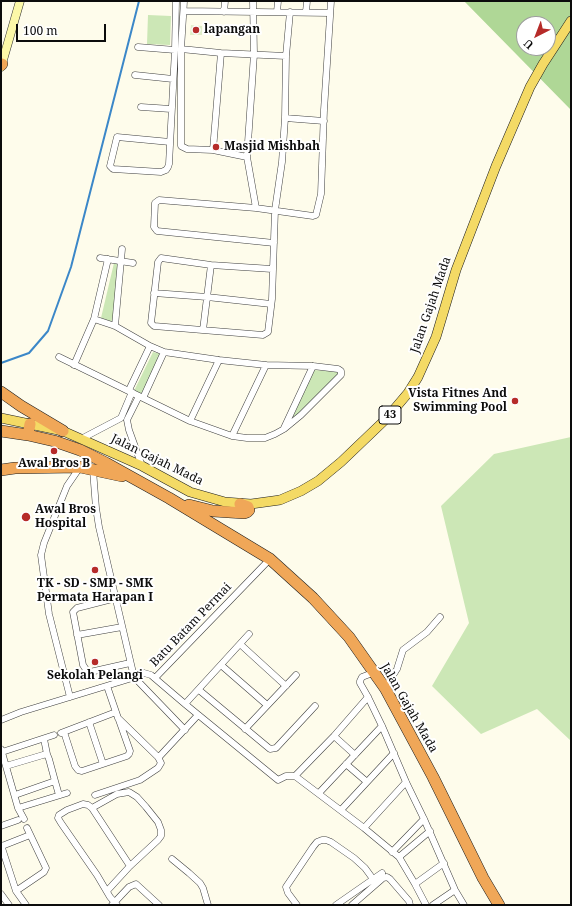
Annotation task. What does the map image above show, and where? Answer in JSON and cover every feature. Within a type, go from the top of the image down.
[{"type":"highway","points":[[1,392],[62,431]]},
{"type":"highway","points":[[28,435],[30,424]]},
{"type":"highway","name":"Jalan Gajah Mada","points":[[1,431],[54,441],[80,450],[106,463],[169,498],[270,559],[313,598],[339,624],[385,688],[433,776],[483,878],[499,905]]},
{"type":"highway","points":[[1,470],[15,468],[80,467],[118,475],[142,483]]},
{"type":"highway","points":[[169,498],[195,507],[213,511],[244,513],[249,510],[248,507],[240,504]]},
{"type":"main road","name":"Jalan Gajah Mada","points":[[1,418],[62,431],[142,466],[190,492],[215,500],[240,504],[280,500],[310,486],[325,476],[386,419],[408,393],[418,377],[436,337],[456,270],[496,166],[530,87],[571,20]]},
{"type":"street","points":[[1,65],[20,1]]},
{"type":"street","points":[[176,1],[181,146],[187,149],[213,150],[247,157]]},
{"type":"street","points":[[170,142],[118,137],[110,166],[114,169],[164,172],[168,168],[170,142],[172,79],[184,11],[184,1]]},
{"type":"street","points":[[224,12],[225,1]]},
{"type":"street","points":[[253,1],[254,54],[247,157],[256,208]]},
{"type":"street","points":[[277,12],[278,1]]},
{"type":"street","points":[[306,12],[307,1]]},
{"type":"street","points":[[274,243],[159,232],[154,227],[155,203],[159,200],[256,208],[313,216],[316,215],[321,194],[331,1]]},
{"type":"street","points":[[184,11],[330,13]]},
{"type":"street","points":[[272,269],[211,265],[161,258],[158,262],[151,323],[152,325],[262,335],[269,330],[275,210],[282,162],[285,118],[286,56],[290,12]]},
{"type":"street","points":[[138,46],[221,53],[286,56]]},
{"type":"street","points":[[213,150],[221,53]]},
{"type":"street","points":[[135,75],[172,79]]},
{"type":"street","points":[[141,107],[171,109]]},
{"type":"street","points":[[285,118],[324,121]]},
{"type":"street","points":[[115,326],[122,249]]},
{"type":"street","points":[[100,258],[133,263]]},
{"type":"street","points":[[74,365],[94,319],[108,259]]},
{"type":"street","points":[[203,330],[211,265]]},
{"type":"street","points":[[154,293],[271,304]]},
{"type":"street","points":[[59,357],[190,421],[232,436],[247,438],[264,438],[284,429],[301,415],[341,375],[341,371],[339,370],[313,366],[266,365],[164,352],[150,346],[115,326],[94,319]]},
{"type":"street","points":[[142,466],[124,419],[130,391],[150,346]]},
{"type":"street","points":[[81,439],[124,419],[141,397],[164,352]]},
{"type":"street","points":[[190,421],[219,360]]},
{"type":"street","points":[[232,436],[266,365]]},
{"type":"street","points":[[284,429],[313,366]]},
{"type":"street","points":[[70,697],[49,614],[41,555],[44,543],[68,486],[80,467]]},
{"type":"street","points":[[92,470],[97,514],[134,677],[185,730]]},
{"type":"street","name":"Batu Batam Permai","points":[[270,559],[156,678],[198,715],[278,780],[286,776],[295,776]]},
{"type":"street","points":[[116,598],[74,609],[73,612],[83,665],[87,671],[90,672],[130,663]]},
{"type":"street","points":[[385,688],[397,669],[403,650],[427,632],[440,617]]},
{"type":"street","points":[[77,635],[122,627]]},
{"type":"street","points":[[185,704],[249,634]]},
{"type":"street","points":[[240,644],[286,686]]},
{"type":"street","points":[[221,665],[267,705]]},
{"type":"street","points":[[374,672],[362,677],[360,681],[430,831],[455,890],[464,905]]},
{"type":"street","points":[[1,720],[21,712],[107,686],[144,673],[156,678]]},
{"type":"street","points":[[245,729],[296,675]]},
{"type":"street","points":[[107,686],[117,715],[130,753],[127,756],[86,770],[78,770],[62,733],[89,722],[117,715]]},
{"type":"street","points":[[199,690],[268,748],[274,749],[315,706]]},
{"type":"street","points":[[368,697],[334,736],[295,776],[341,810],[399,857],[426,905]]},
{"type":"street","points":[[95,795],[140,780],[160,766],[161,761],[159,757],[117,715]]},
{"type":"street","points":[[159,757],[198,715]]},
{"type":"street","points":[[89,722],[103,764]]},
{"type":"street","points":[[319,793],[382,726]]},
{"type":"street","points":[[1,826],[21,820],[15,794],[1,751],[54,735]]},
{"type":"street","points":[[334,736],[355,755]]},
{"type":"street","points":[[44,739],[59,795]]},
{"type":"street","points":[[341,810],[394,753]]},
{"type":"street","points":[[6,766],[47,754]]},
{"type":"street","points":[[346,764],[367,782]]},
{"type":"street","points":[[15,794],[55,781]]},
{"type":"street","points":[[364,828],[406,782]]},
{"type":"street","points":[[92,808],[117,794],[129,792],[137,797],[158,822],[161,830],[161,836],[158,840],[130,866],[107,891]]},
{"type":"street","points":[[18,808],[68,793]]},
{"type":"street","points":[[130,866],[92,808],[88,805],[83,804],[59,815],[58,818],[107,891],[114,904],[128,887],[136,884],[159,905]]},
{"type":"street","points":[[392,852],[424,819]]},
{"type":"street","points":[[16,891],[44,872],[46,868],[27,828]]},
{"type":"street","points":[[399,857],[430,831]]},
{"type":"street","points":[[26,905],[16,891],[1,845],[30,835]]},
{"type":"street","points":[[297,905],[288,893],[286,887],[312,847],[317,842],[322,840],[331,842],[354,858],[365,868],[373,879]]},
{"type":"street","points":[[172,859],[190,872],[200,882],[208,905]]},
{"type":"street","points":[[415,884],[444,863]]},
{"type":"street","points":[[336,905],[382,873]]},
{"type":"street","points":[[352,905],[383,878],[390,879],[409,901],[410,905]]},
{"type":"street","points":[[433,905],[455,890]]},
{"type":"street","points":[[1,894],[10,905],[21,899]]},
{"type":"green space","points":[[464,1],[571,1],[571,110],[518,56],[556,56],[556,16],[516,16],[516,54]]},
{"type":"green space","points":[[148,15],[171,16],[170,45],[147,44]]},
{"type":"green space","name":"lapangan","points":[[191,25],[202,26],[202,35],[190,35]]},
{"type":"green space","points":[[114,263],[121,264],[115,323],[101,318]]},
{"type":"green space","points":[[153,352],[165,355],[146,396],[134,391]]},
{"type":"green space","points":[[314,370],[340,372],[339,375],[299,415],[292,418]]},
{"type":"green space","points":[[571,437],[571,741],[537,709],[481,734],[432,686],[469,623],[441,506],[494,454]]},
{"type":"waterway","points":[[1,363],[29,353],[48,331],[71,267],[139,1]]},
{"type":"place","name":"lapangan","points":[[196,30]]},
{"type":"place","name":"Masjid Mishbah","points":[[216,147]]},
{"type":"place","name":"Vista Fitnes And Swimming Pool","points":[[515,401]]},
{"type":"place","name":"Awal Bros B","points":[[54,451]]},
{"type":"place","name":"Awal Bros Hospital","points":[[26,517]]},
{"type":"place","name":"TK - SD - SMP - SMK Permata Harapan I","points":[[95,570]]},
{"type":"place","name":"Sekolah Pelangi","points":[[95,662]]}]
